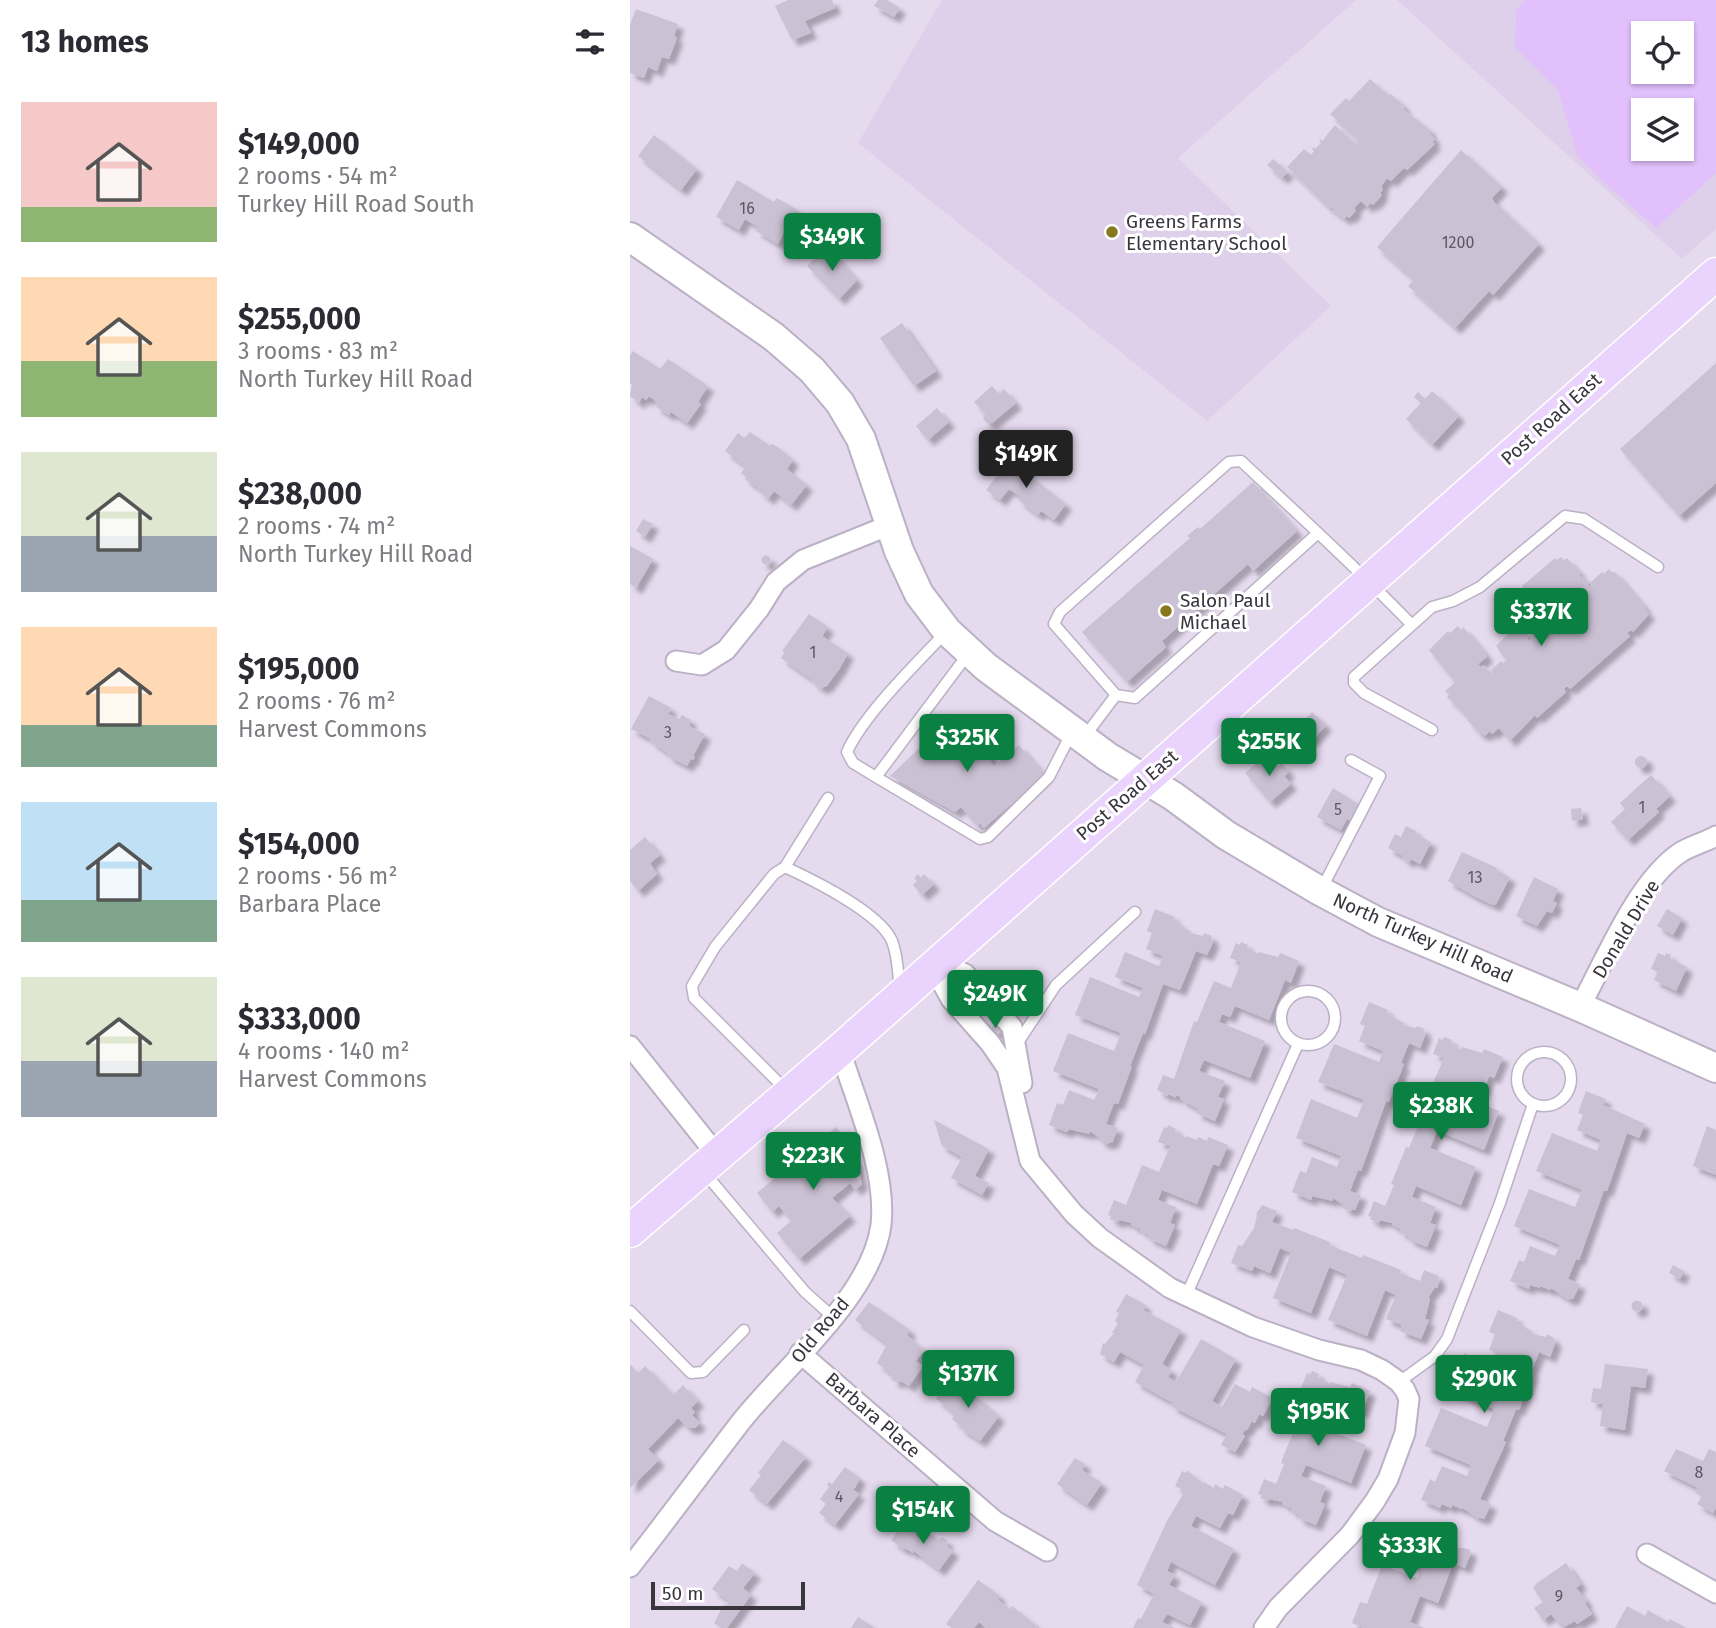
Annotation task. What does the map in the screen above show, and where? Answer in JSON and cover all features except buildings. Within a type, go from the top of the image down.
[{"type":"main road","name":"Post Road East","points":[[630,1231],[901,996],[1716,274]]},
{"type":"street","name":"North Turkey Hill Road","points":[[630,237],[774,337],[812,370],[840,403],[861,439],[908,574],[924,601],[947,631],[969,653],[1077,736],[1146,779],[1226,835],[1378,922],[1716,1068]]},
{"type":"street","points":[[676,661],[702,665],[726,650],[759,609],[776,582],[803,560],[890,525]]},
{"type":"street","name":"Donald Drive","points":[[1580,1007],[1650,882],[1681,853],[1716,836]]},
{"type":"street","points":[[938,962],[956,968],[973,982],[1012,1027],[1033,1142],[1046,1179]]},
{"type":"street","points":[[938,962],[942,981],[951,999],[990,1043],[1007,1068],[1030,1161],[1074,1214],[1100,1238],[1170,1288],[1253,1327],[1319,1350],[1361,1360],[1399,1382],[1409,1399],[1401,1445],[1388,1479],[1363,1521],[1278,1608],[1264,1628]]},
{"type":"street","points":[[630,1046],[709,1162]]},
{"type":"street","name":"Old Road","points":[[630,1567],[741,1422],[833,1317],[856,1285],[877,1242],[881,1211],[876,1163],[839,1050]]},
{"type":"street","name":"Barbara Place","points":[[800,1353],[995,1521],[1047,1551]]},
{"type":"street","points":[[1647,1554],[1716,1593]]},
{"type":"lane","points":[[1318,533],[1136,698],[1116,695],[1054,624],[1060,612],[1228,461],[1241,461],[1370,581],[1412,625]]},
{"type":"lane","points":[[1432,730],[1364,694],[1353,683],[1354,677],[1432,607],[1453,601],[1480,587],[1565,516],[1584,519],[1658,567]]},
{"type":"lane","points":[[947,631],[854,737],[847,752],[853,763],[980,839],[988,838],[1049,777],[1077,736],[1116,695]]},
{"type":"lane","points":[[876,777],[969,653]]},
{"type":"lane","points":[[1320,891],[1380,776],[1351,760]]},
{"type":"lane","points":[[789,1094],[694,998],[692,986],[715,947],[775,874],[785,867],[828,798]]},
{"type":"lane","points":[[785,867],[841,897],[883,928],[893,943],[901,996]]},
{"type":"lane","points":[[1015,1046],[1056,985],[1135,912]]},
{"type":"lane","points":[[1304,991],[1319,993],[1330,1001],[1336,1014],[1334,1028],[1325,1040],[1312,1045],[1298,1044],[1286,1035],[1281,1022],[1283,1008],[1292,996],[1304,991]]},
{"type":"lane","points":[[1186,1296],[1298,1044]]},
{"type":"lane","points":[[1538,1053],[1554,1054],[1567,1065],[1571,1073],[1569,1090],[1558,1103],[1542,1106],[1533,1104],[1526,1100],[1518,1085],[1520,1069],[1524,1062],[1538,1053]]},
{"type":"lane","points":[[1399,1382],[1435,1356],[1447,1339],[1500,1203],[1533,1104]]},
{"type":"lane","points":[[709,1162],[805,1292],[833,1317]]},
{"type":"lane","points":[[630,1311],[691,1373],[702,1373],[744,1330]]},
{"type":"shaded area","name":"Greens Farms Elementary School","points":[[942,0],[1356,0],[1178,158],[1331,306],[1207,421],[858,143]]},
{"type":"shaded area","points":[[1397,0],[1716,0],[1716,229],[1682,259]]},
{"type":"shaded area","points":[[1526,0],[1716,0],[1716,173],[1656,228],[1577,155],[1558,90],[1515,47],[1516,11]]},
{"type":"place","name":"Greens Farms Elementary School","points":[[1112,232]]},
{"type":"place","name":"Salon Paul Michael","points":[[1166,611]]}]
